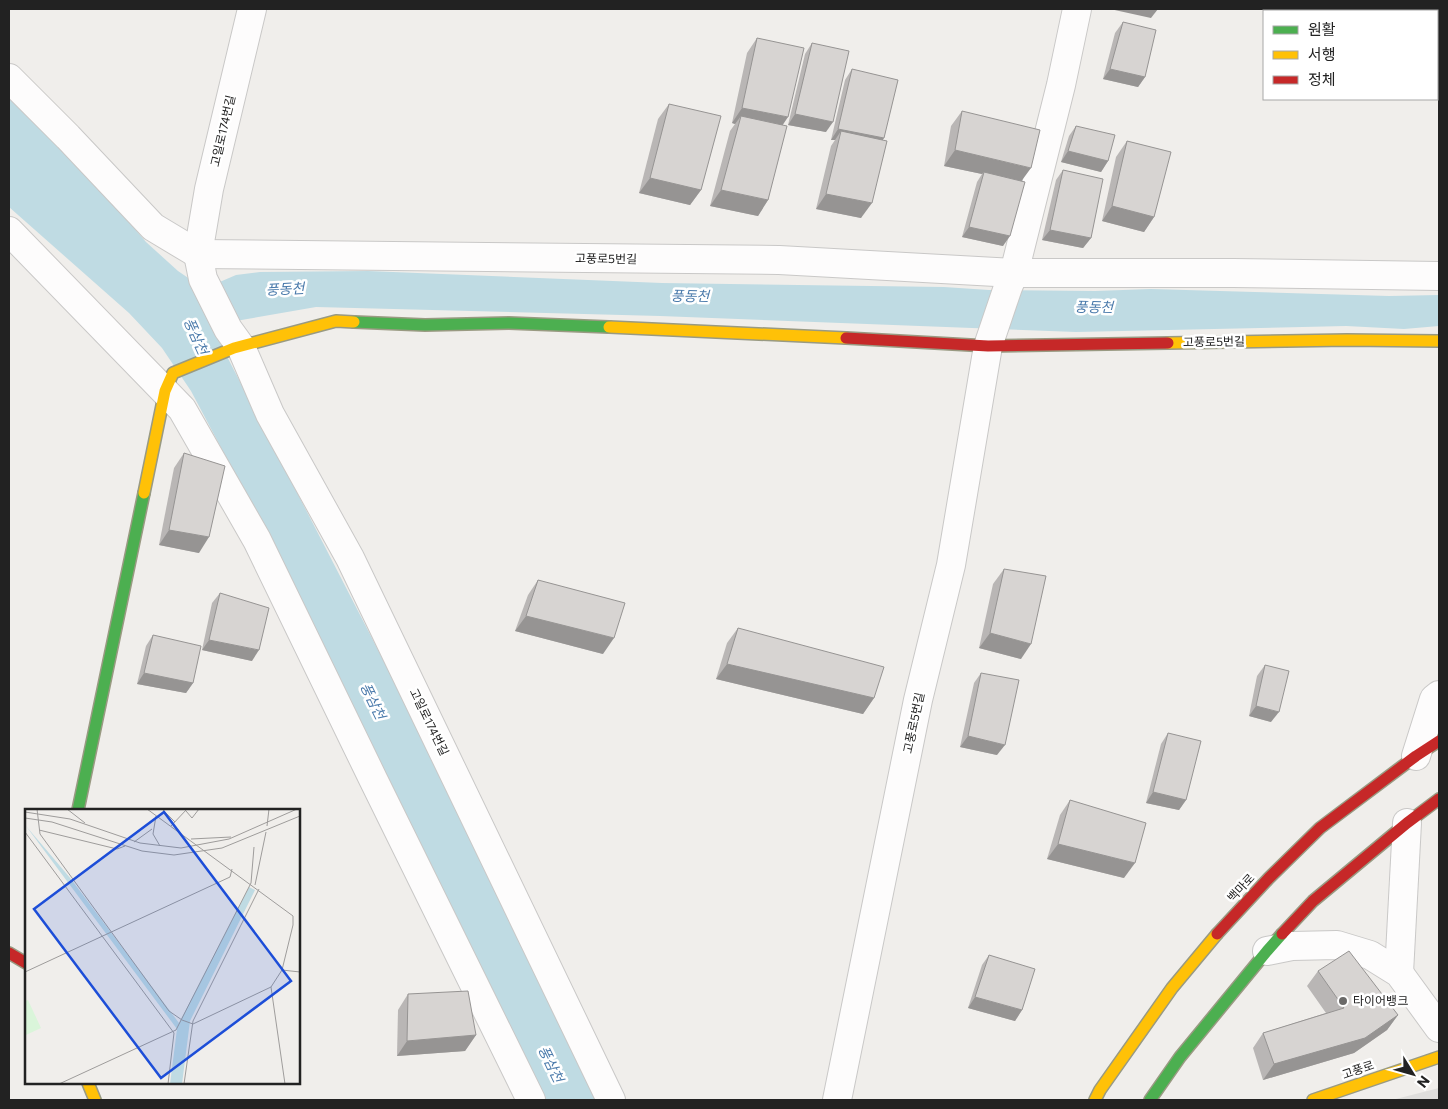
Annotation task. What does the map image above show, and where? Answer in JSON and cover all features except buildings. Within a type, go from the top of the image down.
[{"type":"street","name":"고일로174번길","points":[[252,9],[209,189],[200,267],[234,342],[270,414],[350,558],[610,1100]]},
{"type":"street","points":[[990,341],[1011,280],[1061,85],[1077,9]]},
{"type":"street","points":[[9,78],[153,227],[200,267]]},
{"type":"street","points":[[9,231],[169,382],[182,409],[257,540],[372,780],[531,1100]]},
{"type":"street","name":"고풍로5번길","points":[[200,267],[779,260],[1011,280],[1233,273],[1439,276]]},
{"type":"street","name":"고풍로5번길","points":[[169,382],[234,342],[336,321],[425,325],[509,323],[802,336],[990,341],[1439,341]]},
{"type":"street","name":"고풍로5번길","points":[[837,1100],[918,700],[951,565],[990,341]]},
{"type":"street","points":[[78,809],[169,382]]},
{"type":"street","points":[[1416,756],[1434,699],[1439,695]]},
{"type":"street","name":"백마로","points":[[1098,1095],[1172,988],[1223,927],[1269,878],[1320,828],[1439,741]]},
{"type":"street","points":[[1150,1100],[1180,1058],[1267,951],[1313,901],[1439,799]]},
{"type":"street","points":[[1399,973],[1407,823]]},
{"type":"street","points":[[1267,951],[1292,946],[1337,945],[1370,955],[1399,973],[1439,1028]]},
{"type":"street","points":[[9,953],[25,962]]},
{"type":"street","name":"고풍로","points":[[1313,1100],[1439,1057]]},
{"type":"street","points":[[88,1084],[96,1100]]},
{"type":"shaded area","points":[[1439,1088],[1439,1100],[1392,1100]]},
{"type":"water","points":[[9,93],[52,132],[146,242],[178,271],[200,286],[215,284],[236,275],[260,272],[368,271],[662,283],[944,287],[989,290],[1095,291],[1151,289],[1389,296],[1439,295],[1439,326],[1404,329],[1346,326],[1076,332],[660,316],[316,307],[230,322],[222,328],[218,339],[462,813],[602,1100],[541,1100],[227,459],[191,391],[162,348],[129,313],[9,207]]},
{"type":"traffic: fast","points":[[354,322],[425,325],[509,323],[609,327]]},
{"type":"traffic: fast","points":[[78,809],[144,493]]},
{"type":"traffic: fast","points":[[1150,1100],[1180,1057],[1282,934]]},
{"type":"traffic: slow","points":[[144,493],[165,391],[173,373],[234,348],[336,321],[354,322]]},
{"type":"traffic: slow","points":[[609,327],[846,338]]},
{"type":"traffic: slow","points":[[1168,343],[1347,340],[1439,341]]},
{"type":"traffic: slow","points":[[1095,1100],[1100,1090],[1172,988],[1217,934]]},
{"type":"traffic: slow","points":[[1313,1100],[1439,1057]]},
{"type":"traffic: slow","points":[[88,1084],[95,1100]]},
{"type":"traffic: jam","points":[[846,338],[988,346],[1168,343]]},
{"type":"traffic: jam","points":[[1217,934],[1269,878],[1320,828],[1439,741]]},
{"type":"traffic: jam","points":[[1282,934],[1313,901],[1439,799]]},
{"type":"traffic: jam","points":[[9,953],[25,962]]},
{"type":"place","name":"타이어뱅크","points":[[1343,1001]]},
{"type":"water label","name":"풍동천","points":[[285,289]]},
{"type":"water label","name":"풍동천","points":[[690,296]]},
{"type":"water label","name":"풍동천","points":[[1094,307]]},
{"type":"water label","name":"풍삼천","points":[[196,336]]},
{"type":"water label","name":"풍삼천","points":[[373,701]]},
{"type":"water label","name":"풍삼천","points":[[551,1064]]}]
